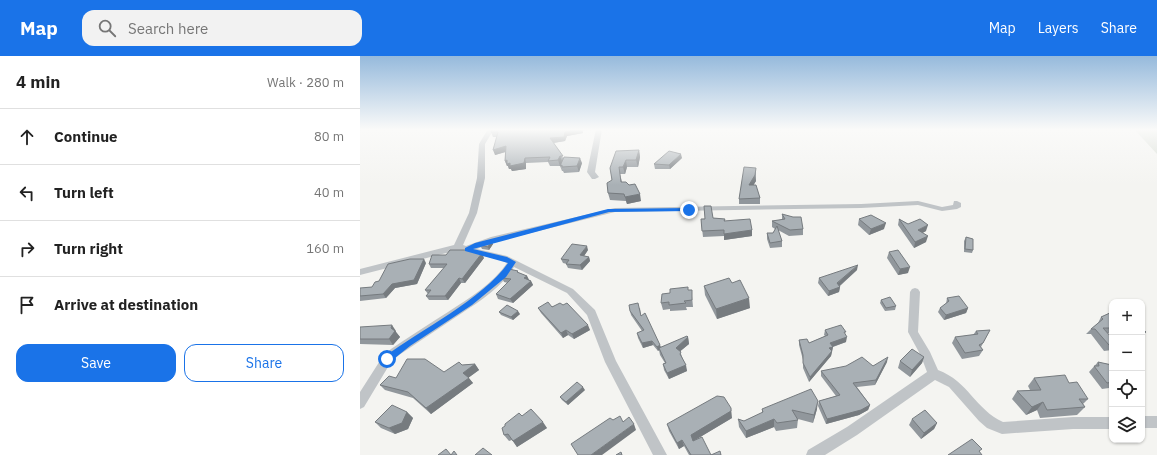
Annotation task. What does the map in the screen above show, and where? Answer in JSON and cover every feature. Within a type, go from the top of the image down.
[{"type":"street","points":[[462,248],[473,213],[480,178],[481,148]]},
{"type":"street","points":[[594,176],[591,172],[596,148]]},
{"type":"street","points":[[360,272],[615,210],[912,204],[942,209],[957,207],[957,203]]},
{"type":"street","points":[[462,248],[504,258],[570,291],[591,313],[611,362],[660,455]]},
{"type":"street","points":[[360,403],[387,359],[493,285],[504,275],[512,262]]},
{"type":"street","points":[[915,292],[913,332],[926,354],[934,374]]},
{"type":"street","points":[[813,455],[852,431],[934,374],[941,375],[954,384],[988,420],[1002,428],[1073,423],[1109,423]]},
{"type":"street","points":[[1145,422],[1157,422]]},
{"type":"shaded area","points":[[1151,148],[1157,148],[1157,154]]},
{"type":"building","points":[[506,148],[557,148],[563,156],[560,156],[558,160],[548,161],[550,157],[525,158],[524,163],[510,166],[510,163],[507,164],[507,160],[505,161]]},
{"type":"building","points":[[639,150],[636,160],[626,160],[623,167],[619,167],[621,182],[626,182],[629,185],[635,184],[640,194],[625,197],[624,194],[608,193],[607,183],[612,180],[610,168],[616,151]]},
{"type":"building","points":[[669,151],[681,154],[669,165],[654,164]]},
{"type":"building","points":[[564,157],[580,158],[577,166],[562,167],[562,165],[560,166]]},
{"type":"building","points":[[744,167],[756,168],[755,175],[749,185],[756,185],[760,198],[739,199]]},
{"type":"building","points":[[704,206],[711,206],[713,218],[725,219],[724,221],[750,219],[752,230],[724,234],[724,230],[702,231],[701,219],[705,219]]},
{"type":"building","points":[[782,214],[793,217],[801,217],[803,229],[790,230],[772,221],[785,219]]},
{"type":"building","points":[[871,215],[886,223],[871,229],[859,219]]},
{"type":"building","points":[[899,219],[908,224],[920,219],[928,225],[918,230],[928,236],[915,242]]},
{"type":"building","points":[[777,226],[782,241],[770,243],[767,233],[773,233]]},
{"type":"building","points":[[966,237],[973,239],[973,250],[965,249]]},
{"type":"building","points":[[491,241],[488,247],[480,245]]},
{"type":"building","points":[[572,244],[587,246],[580,255],[589,257],[580,265],[566,264],[569,260],[561,259]]},
{"type":"building","points":[[450,250],[468,250],[482,253],[462,279],[459,278],[445,296],[426,296],[431,290],[425,290],[447,264],[429,264],[432,255],[446,255]]},
{"type":"building","points":[[898,250],[910,267],[900,269],[889,252]]},
{"type":"building","points":[[410,259],[424,259],[414,280],[392,284],[383,294],[360,296],[360,288],[372,287],[375,282],[379,281],[388,264]]},
{"type":"building","points":[[858,265],[837,283],[840,287],[829,291],[819,278]]},
{"type":"building","points":[[509,269],[518,271],[517,272],[527,276],[524,278],[531,281],[510,299],[496,294],[511,279],[502,278]]},
{"type":"building","points":[[729,278],[732,283],[740,280],[749,298],[716,309],[704,286]]},
{"type":"building","points":[[688,287],[688,290],[692,290],[692,300],[684,301],[686,303],[669,305],[669,302],[661,303],[662,294],[670,293],[670,289]]},
{"type":"building","points":[[959,296],[968,308],[946,315],[940,308],[949,301],[947,298]]},
{"type":"building","points":[[890,297],[896,306],[886,308],[881,300]]},
{"type":"building","points":[[548,302],[552,307],[560,303],[563,305],[567,303],[588,325],[572,334],[566,330],[561,333],[538,308]]},
{"type":"building","points":[[638,303],[641,316],[645,313],[660,345],[657,347],[652,341],[642,343],[637,333],[644,330],[630,311],[629,305]]},
{"type":"building","points":[[507,305],[518,311],[511,317],[499,312]]},
{"type":"building","points":[[1109,313],[1109,328],[1103,328],[1109,335],[1109,345],[1095,329],[1091,329],[1103,319],[1101,317]]},
{"type":"building","points":[[392,325],[391,328],[395,331],[389,339],[360,339],[360,327]]},
{"type":"building","points":[[841,325],[846,332],[844,332],[847,337],[830,343],[833,347],[829,348],[832,351],[810,377],[803,363],[803,355],[799,340],[807,339],[809,343],[828,335],[825,330]]},
{"type":"building","points":[[990,330],[983,343],[979,345],[983,350],[965,353],[955,337],[978,334],[976,331]]},
{"type":"building","points":[[687,336],[688,337],[676,348],[681,352],[680,354],[686,365],[667,373],[663,364],[666,363],[659,348]]},
{"type":"building","points":[[912,349],[924,357],[912,370],[900,361]]},
{"type":"building","points":[[862,357],[873,366],[888,357],[876,380],[853,383],[870,405],[861,410],[827,419],[819,401],[840,395],[821,371],[846,366]]},
{"type":"building","points":[[407,359],[425,359],[444,372],[459,362],[462,365],[475,364],[463,373],[469,378],[426,408],[408,392],[380,385],[389,376],[396,378]]},
{"type":"building","points":[[1098,362],[1109,364],[1109,383],[1107,383],[1094,366],[1099,366]]},
{"type":"building","points":[[1065,375],[1069,383],[1077,382],[1088,399],[1079,399],[1085,407],[1047,410],[1043,402],[1032,407],[1017,391],[1041,390],[1034,378]]},
{"type":"building","points":[[577,382],[583,387],[566,402],[560,397]]},
{"type":"building","points":[[811,389],[818,401],[814,415],[792,410],[798,420],[777,423],[774,419],[746,431],[738,419],[744,421],[763,412],[762,409]]},
{"type":"building","points":[[717,396],[724,397],[731,408],[731,411],[691,435],[693,441],[702,437],[711,455],[691,455],[682,440],[677,443],[667,424]]},
{"type":"building","points":[[392,405],[407,412],[402,423],[389,428],[375,422]]},
{"type":"building","points":[[531,409],[543,422],[513,441],[508,434],[504,435],[502,428],[505,424],[519,413],[522,416]]},
{"type":"building","points":[[925,410],[937,423],[924,433],[912,419]]},
{"type":"building","points":[[620,416],[623,422],[629,417],[634,424],[591,455],[578,455],[571,444],[610,418],[613,420]]},
{"type":"building","points":[[972,439],[982,449],[979,451],[982,455],[948,455]]},
{"type":"building","points":[[483,448],[492,455],[475,455]]},
{"type":"building","points":[[446,449],[451,455],[438,455]]},
{"type":"building","points":[[454,451],[457,455],[451,455]]},
{"type":"building","points":[[720,451],[721,455],[711,455]]},
{"type":"route","points":[[387,359],[395,352],[469,303],[504,275],[512,262],[504,258],[467,249],[477,244],[608,210],[689,210]]}]
